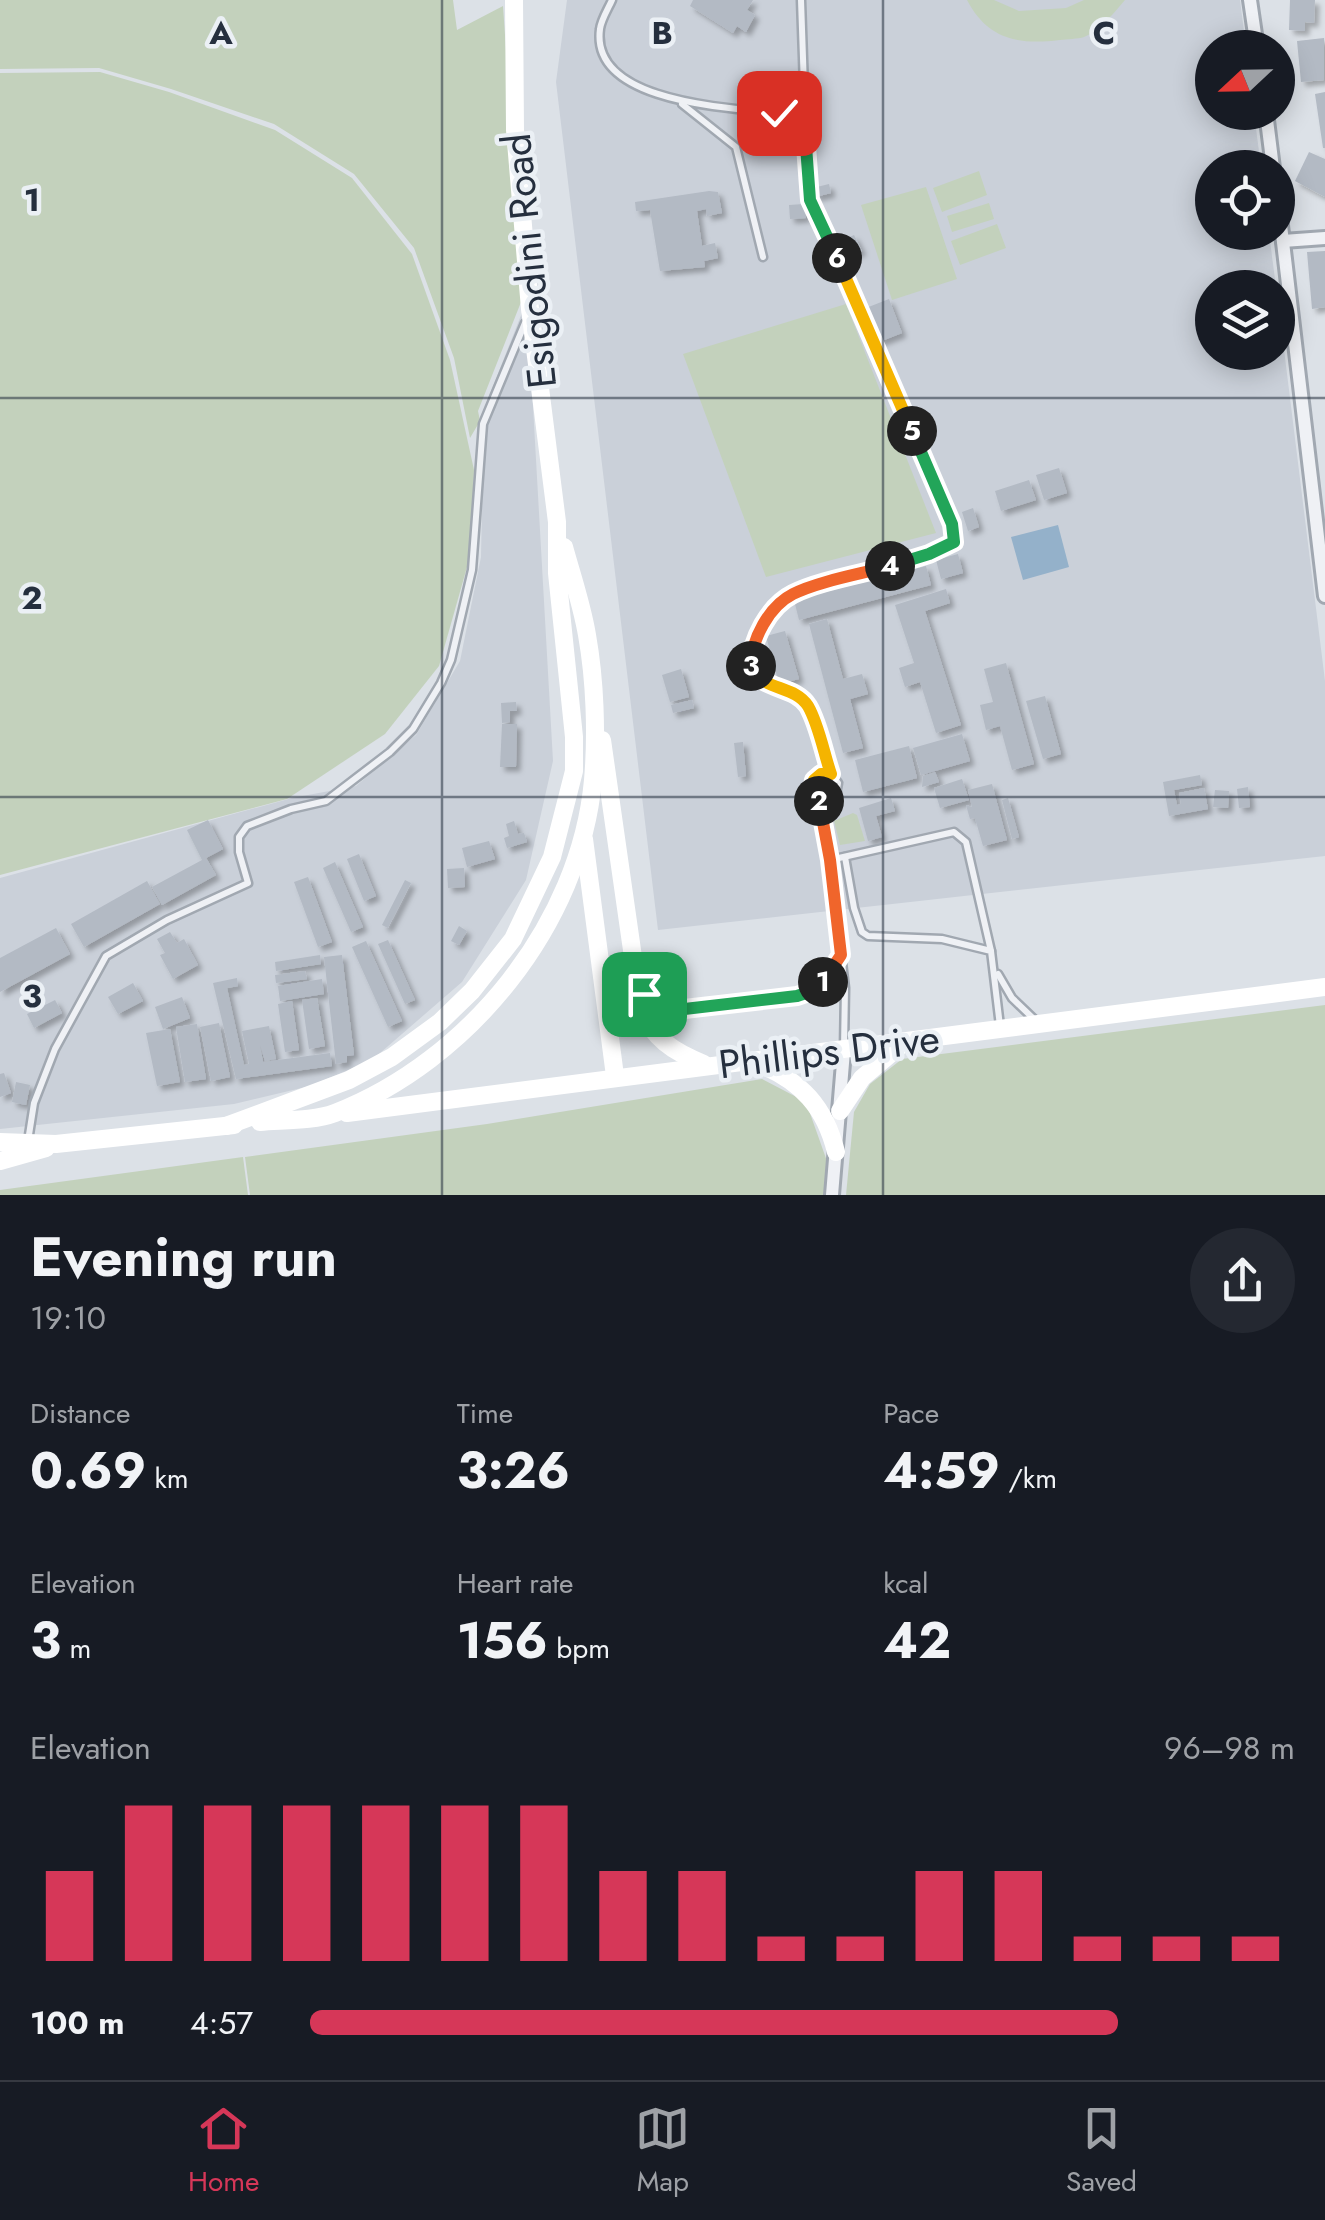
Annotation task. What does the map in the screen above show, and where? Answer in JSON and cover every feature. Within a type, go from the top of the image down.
[{"type":"main road","name":"Esigodini Road","points":[[0,1142],[56,1144],[332,1115],[427,1064],[454,1042],[519,970],[572,870],[592,780],[588,636],[558,522],[530,309],[516,130],[514,0]]},
{"type":"main road","name":"Esigodini Road","points":[[226,1126],[314,1096],[392,1057],[440,1022],[472,991],[512,939],[532,904],[552,858],[574,771],[558,573],[558,522]]},
{"type":"main road","points":[[588,636],[637,988],[646,1022],[680,1055],[710,1067]]},
{"type":"main road","points":[[574,771],[615,1076]]},
{"type":"main road","name":"Phillips Drive","points":[[332,1115],[1325,987]]},
{"type":"main road","points":[[840,1110],[862,1078],[906,1042]]},
{"type":"main road","points":[[754,1062],[784,1074],[805,1091],[825,1118],[836,1152]]},
{"type":"main road","name":"Esigodini Road","points":[[0,1161],[56,1144]]},
{"type":"street","points":[[1250,0],[1254,30]]},
{"type":"street","points":[[1295,241],[1325,238]]},
{"type":"street","points":[[1284,250],[1325,596]]},
{"type":"street","points":[[832,1195],[844,1051]]},
{"type":"lane","points":[[612,0],[600,29],[603,54],[622,80],[678,100],[779,113],[806,146]]},
{"type":"lane","points":[[801,0],[810,200],[952,524],[954,542],[929,554],[792,594],[756,638],[751,654],[756,676],[767,685],[795,694],[807,705],[838,784],[836,795],[828,800],[818,799]]},
{"type":"lane","points":[[678,100],[736,147],[763,257]]},
{"type":"lane","points":[[28,1142],[34,1103],[54,1048],[106,956],[167,920],[248,883],[238,852],[238,836],[247,826],[326,801],[390,752],[429,705],[451,660],[472,570],[483,424],[530,309]]},
{"type":"lane","points":[[831,774],[821,774],[814,780],[812,791],[818,799],[830,860],[841,955],[844,1051]]},
{"type":"lane","points":[[830,860],[954,832],[960,835],[966,842],[996,970],[1000,1027]]},
{"type":"lane","points":[[845,856],[854,908],[862,932],[868,936],[960,942],[992,951]]},
{"type":"lane","points":[[637,988],[676,1010],[797,996],[822,984],[841,955]]},
{"type":"lane","points":[[996,970],[1012,998],[1038,1022]]},
{"type":"shaded area","points":[[567,0],[1240,0],[1244,30],[1195,30],[1195,130],[1256,130],[1259,150],[1195,150],[1195,250],[1271,250],[1274,270],[1195,270],[1195,370],[1287,370],[1325,681],[1325,856],[658,930],[556,82]]},
{"type":"shaded area","points":[[527,300],[553,761],[526,880],[462,982],[372,1060],[310,1086],[234,1104],[0,1129],[0,878],[292,798],[356,786],[416,735],[460,661],[481,557],[484,409]]},
{"type":"green space","points":[[0,0],[453,0],[457,30],[503,6],[523,297],[478,411],[480,421],[470,438],[454,358],[414,248],[354,174],[274,124],[171,89],[99,68],[0,69]]},
{"type":"green space","points":[[967,0],[994,0],[1019,11],[1066,8],[1084,0],[1125,0],[1101,26],[1084,37],[1031,41],[995,32]]},
{"type":"green space","points":[[100,72],[275,130],[352,178],[412,254],[450,360],[474,470],[471,553],[439,666],[385,734],[287,799],[0,875],[0,73]]},
{"type":"green space","points":[[979,171],[987,195],[942,212],[933,188]]},
{"type":"green space","points":[[926,187],[957,279],[892,300],[861,205]]},
{"type":"green space","points":[[989,203],[994,219],[952,232],[947,216]]},
{"type":"green space","points":[[997,224],[1006,248],[960,265],[951,241]]},
{"type":"green space","points":[[846,304],[936,533],[766,577],[683,354]]},
{"type":"green space","points":[[853,813],[865,841],[840,845],[834,821]]},
{"type":"green space","points":[[1325,1005],[1325,1195],[846,1195],[854,1112],[870,1084],[902,1059]]},
{"type":"green space","points":[[762,1079],[806,1102],[828,1164],[825,1195],[250,1195],[245,1157],[487,1124]]},
{"type":"green space","points":[[243,1157],[248,1195],[0,1195],[0,1190]]},
{"type":"water","points":[[1058,525],[1069,567],[1023,580],[1011,537]]},
{"type":"building","points":[[693,0],[753,0],[747,10],[755,15],[746,32],[737,26],[733,33],[690,6]]},
{"type":"building","points":[[1290,0],[1315,0],[1314,23],[1305,22],[1305,31],[1289,30]]},
{"type":"building","points":[[1324,38],[1324,80],[1301,82],[1297,41]]},
{"type":"building","points":[[1325,92],[1325,148],[1323,148],[1315,94]]},
{"type":"building","points":[[1309,152],[1325,159],[1325,197],[1295,181]]},
{"type":"building","points":[[829,184],[831,193],[815,197],[813,188]]},
{"type":"building","points":[[718,192],[722,213],[707,216],[706,209],[697,211],[702,246],[715,243],[718,258],[704,261],[705,267],[660,271],[650,210],[636,211],[635,202]]},
{"type":"building","points":[[804,204],[806,218],[790,219],[789,205]]},
{"type":"building","points":[[854,235],[862,251],[848,257],[841,241]]},
{"type":"building","points":[[1325,251],[1325,307],[1312,309],[1307,252]]},
{"type":"building","points":[[889,299],[902,333],[879,342],[866,308]]},
{"type":"building","points":[[1059,468],[1067,493],[1044,500],[1036,475]]},
{"type":"building","points":[[1029,480],[1036,500],[1001,511],[995,491]]},
{"type":"building","points":[[973,508],[979,527],[968,531],[962,512]]},
{"type":"building","points":[[958,554],[963,573],[941,579],[936,560]]},
{"type":"building","points":[[926,566],[931,585],[799,620],[794,600]]},
{"type":"building","points":[[946,589],[950,603],[925,611],[961,725],[936,733],[920,682],[905,687],[899,668],[914,663],[895,605]]},
{"type":"building","points":[[827,619],[843,679],[862,674],[868,694],[850,699],[863,748],[843,753],[809,624]]},
{"type":"building","points":[[785,631],[799,679],[779,684],[766,636]]},
{"type":"building","points":[[1006,663],[1034,764],[1012,770],[1000,726],[986,730],[980,705],[993,702],[984,669]]},
{"type":"building","points":[[681,669],[689,697],[670,702],[662,675]]},
{"type":"building","points":[[1045,696],[1061,754],[1043,759],[1026,701]]},
{"type":"building","points":[[692,700],[694,708],[673,713],[671,705]]},
{"type":"building","points":[[516,702],[517,711],[510,711],[510,722],[502,723],[501,703]]},
{"type":"building","points":[[502,724],[517,724],[516,767],[500,767]]},
{"type":"building","points":[[962,734],[970,761],[921,775],[913,748]]},
{"type":"building","points":[[743,742],[746,776],[738,777],[734,743]]},
{"type":"building","points":[[909,746],[917,778],[863,792],[855,760]]},
{"type":"building","points":[[935,772],[939,782],[922,787],[923,776]]},
{"type":"building","points":[[1200,775],[1202,785],[1174,790],[1177,805],[1181,804],[1179,793],[1204,788],[1208,809],[1169,816],[1163,782]]},
{"type":"building","points":[[962,779],[969,800],[940,808],[934,788]]},
{"type":"building","points":[[992,784],[1007,840],[983,846],[975,818],[970,819],[966,805],[972,807],[968,790]]},
{"type":"building","points":[[1248,787],[1250,807],[1239,808],[1237,789]]},
{"type":"building","points":[[1215,790],[1229,791],[1228,808],[1213,807]]},
{"type":"building","points":[[891,798],[895,811],[876,816],[882,837],[868,841],[859,808]]},
{"type":"building","points":[[1008,798],[1019,837],[1012,839],[1002,800]]},
{"type":"building","points":[[208,820],[223,849],[206,858],[216,875],[162,905],[152,887],[202,860],[187,830]]},
{"type":"building","points":[[514,821],[518,834],[524,833],[527,842],[507,848],[506,824]]},
{"type":"building","points":[[489,841],[495,859],[467,867],[462,848]]},
{"type":"building","points":[[359,854],[376,896],[364,901],[347,859]]},
{"type":"building","points":[[335,862],[363,927],[351,932],[323,868]]},
{"type":"building","points":[[464,868],[465,887],[448,888],[447,869]]},
{"type":"building","points":[[308,877],[332,942],[318,947],[294,882]]},
{"type":"building","points":[[405,880],[411,883],[388,928],[382,925]]},
{"type":"building","points":[[147,881],[160,904],[84,947],[71,924]]},
{"type":"building","points":[[459,926],[467,931],[459,945],[451,941]]},
{"type":"building","points":[[56,928],[70,954],[0,992],[0,958]]},
{"type":"building","points":[[170,932],[177,943],[184,939],[198,965],[173,979],[160,955],[165,953],[157,939]]},
{"type":"building","points":[[388,940],[415,1000],[405,1004],[378,944]]},
{"type":"building","points":[[366,941],[402,1021],[388,1027],[352,947]]},
{"type":"building","points":[[320,955],[321,964],[276,971],[275,962]]},
{"type":"building","points":[[342,955],[354,1055],[347,1056],[347,1062],[336,1064],[324,957]]},
{"type":"building","points":[[305,971],[307,979],[276,983],[275,975]]},
{"type":"building","points":[[237,978],[238,986],[227,988],[244,1065],[249,1064],[242,1031],[269,1026],[276,1059],[265,1061],[260,1045],[263,1062],[330,1053],[332,1066],[236,1079],[213,983]]},
{"type":"building","points":[[322,979],[324,994],[280,1001],[278,986]]},
{"type":"building","points":[[133,983],[143,1001],[118,1014],[108,997]]},
{"type":"building","points":[[182,997],[190,1018],[163,1029],[155,1007]]},
{"type":"building","points":[[317,998],[325,1046],[309,1049],[302,1000]]},
{"type":"building","points":[[55,1000],[62,1013],[34,1028],[27,1014]]},
{"type":"building","points":[[292,1001],[299,1050],[285,1052],[278,1004]]},
{"type":"building","points":[[219,1023],[230,1077],[211,1081],[200,1027]]},
{"type":"building","points":[[197,1024],[206,1079],[185,1082],[176,1027]]},
{"type":"building","points":[[170,1029],[180,1082],[157,1086],[146,1033]]},
{"type":"building","points":[[4,1073],[11,1093],[0,1097],[0,1074]]},
{"type":"building","points":[[16,1082],[30,1085],[26,1105],[12,1102]]},
{"type":"route","points":[[644,994],[676,1010],[797,996],[812,991],[830,973],[841,955],[830,860],[818,799],[812,791],[814,780],[821,774],[831,774],[807,705],[795,694],[767,685],[756,676],[751,654],[767,620],[792,594],[929,554],[954,542],[952,524],[810,200],[806,146],[779,113]]}]
